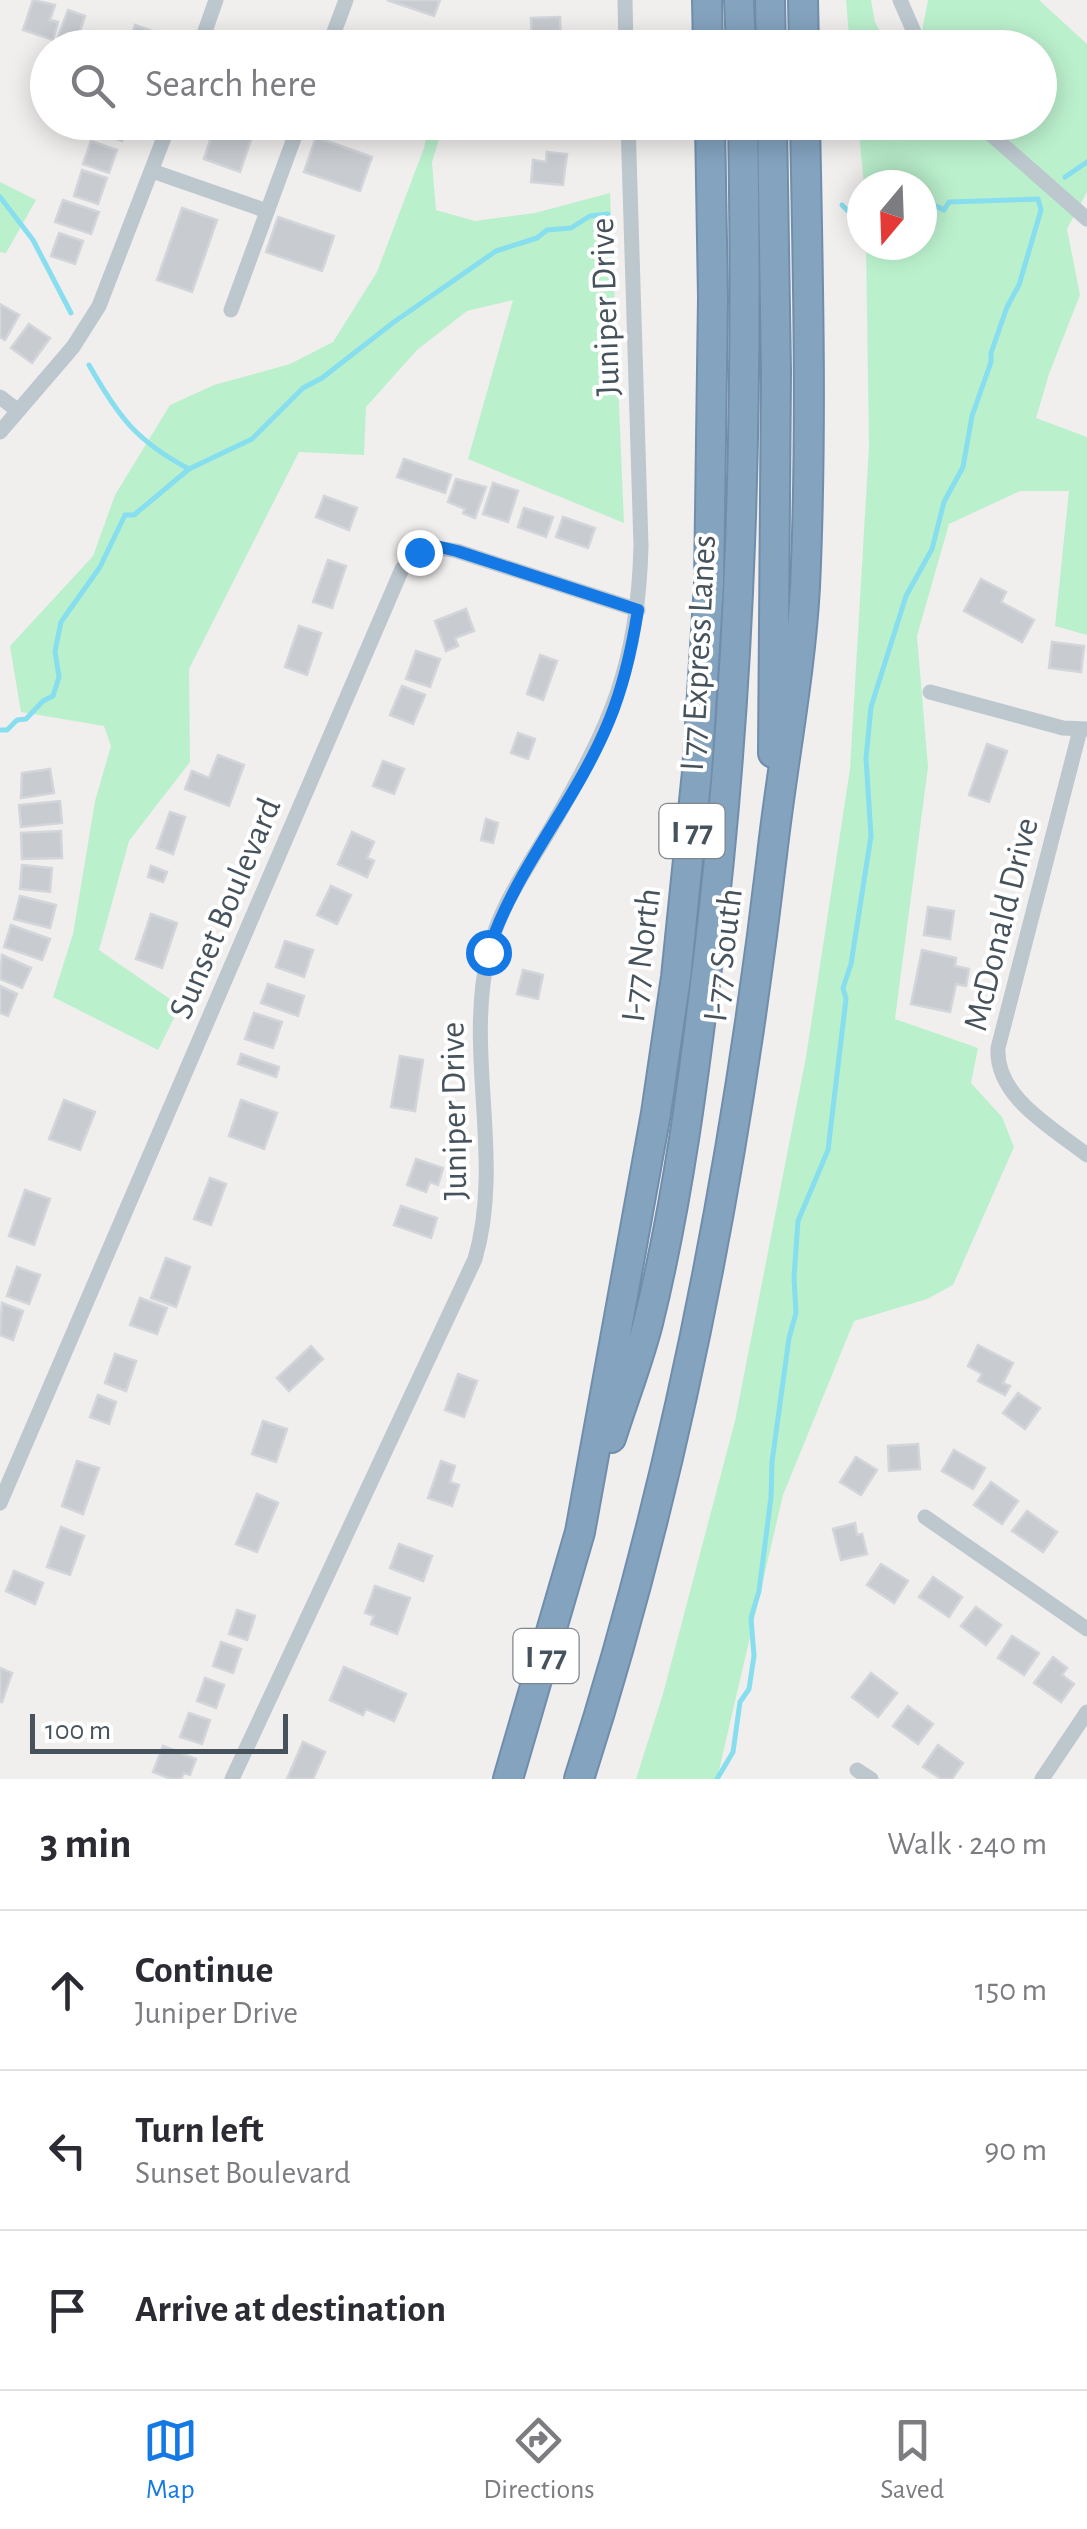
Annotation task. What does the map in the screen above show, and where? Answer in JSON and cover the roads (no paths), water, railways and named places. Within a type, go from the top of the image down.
[{"type":"highway","points":[[708,0],[708,30]]},
{"type":"highway","points":[[739,0],[740,30]]},
{"type":"highway","points":[[770,0],[771,30]]},
{"type":"highway","points":[[803,0],[804,30]]},
{"type":"highway","name":"I-77 North","points":[[508,1779],[580,1532],[658,1096],[694,807],[711,517],[710,140]]},
{"type":"highway","name":"I 77 Express Lanes","points":[[580,1532],[654,1295],[700,1023],[724,832],[740,614],[743,140]]},
{"type":"highway","name":"I 77 Express Lanes","points":[[772,140],[776,354],[772,850]]},
{"type":"highway","name":"I-77 South","points":[[579,1779],[646,1549],[698,1330],[742,1092],[772,850],[796,700],[805,588],[809,373],[805,140]]},
{"type":"street","points":[[205,30],[216,0]]},
{"type":"street","points":[[335,30],[346,0]]},
{"type":"street","points":[[625,0],[626,30]]},
{"type":"street","points":[[900,0],[912,30]]},
{"type":"street","points":[[0,432],[73,347],[99,306],[163,140]]},
{"type":"street","points":[[230,310],[293,140]]},
{"type":"street","name":"Juniper Drive","points":[[232,1779],[474,1259],[482,1234],[486,1194],[481,1007],[488,952],[505,906],[608,722],[628,666],[638,610],[641,546],[629,140]]},
{"type":"street","points":[[997,140],[1087,219]]},
{"type":"street","points":[[152,171],[267,211]]},
{"type":"street","points":[[0,397],[17,410]]},
{"type":"street","name":"Sunset Boulevard","points":[[0,1503],[402,569],[410,558],[436,546],[638,610]]},
{"type":"street","points":[[930,692],[1010,716],[1084,730]]},
{"type":"street","name":"McDonald Drive","points":[[1084,730],[997,1062],[1012,1092],[1087,1155]]},
{"type":"street","points":[[925,1518],[1087,1629]]},
{"type":"street","points":[[1042,1779],[1087,1712]]},
{"type":"waterway","points":[[1065,177],[1087,162]]},
{"type":"waterway","points":[[0,197],[33,240],[71,313]]},
{"type":"waterway","points":[[717,1779],[733,1752],[740,1702],[749,1689],[754,1656],[751,1618],[759,1591],[772,1462],[796,1313],[798,1221],[828,1150],[846,999],[843,988],[851,964],[871,836],[866,758],[871,707],[906,596],[932,549],[944,502],[963,467],[972,416],[991,353],[1019,285],[1041,210],[1038,199],[949,202],[944,210],[937,206]]},
{"type":"waterway","points":[[842,205],[847,210]]},
{"type":"waterway","points":[[0,730],[26,719],[53,696],[59,677],[55,651],[61,622],[100,567],[125,515],[134,515],[189,469],[252,439],[303,388],[496,251],[537,238],[547,230],[571,228],[590,216],[608,214]]},
{"type":"waterway","points":[[89,365],[130,426],[155,448],[189,469]]}]
